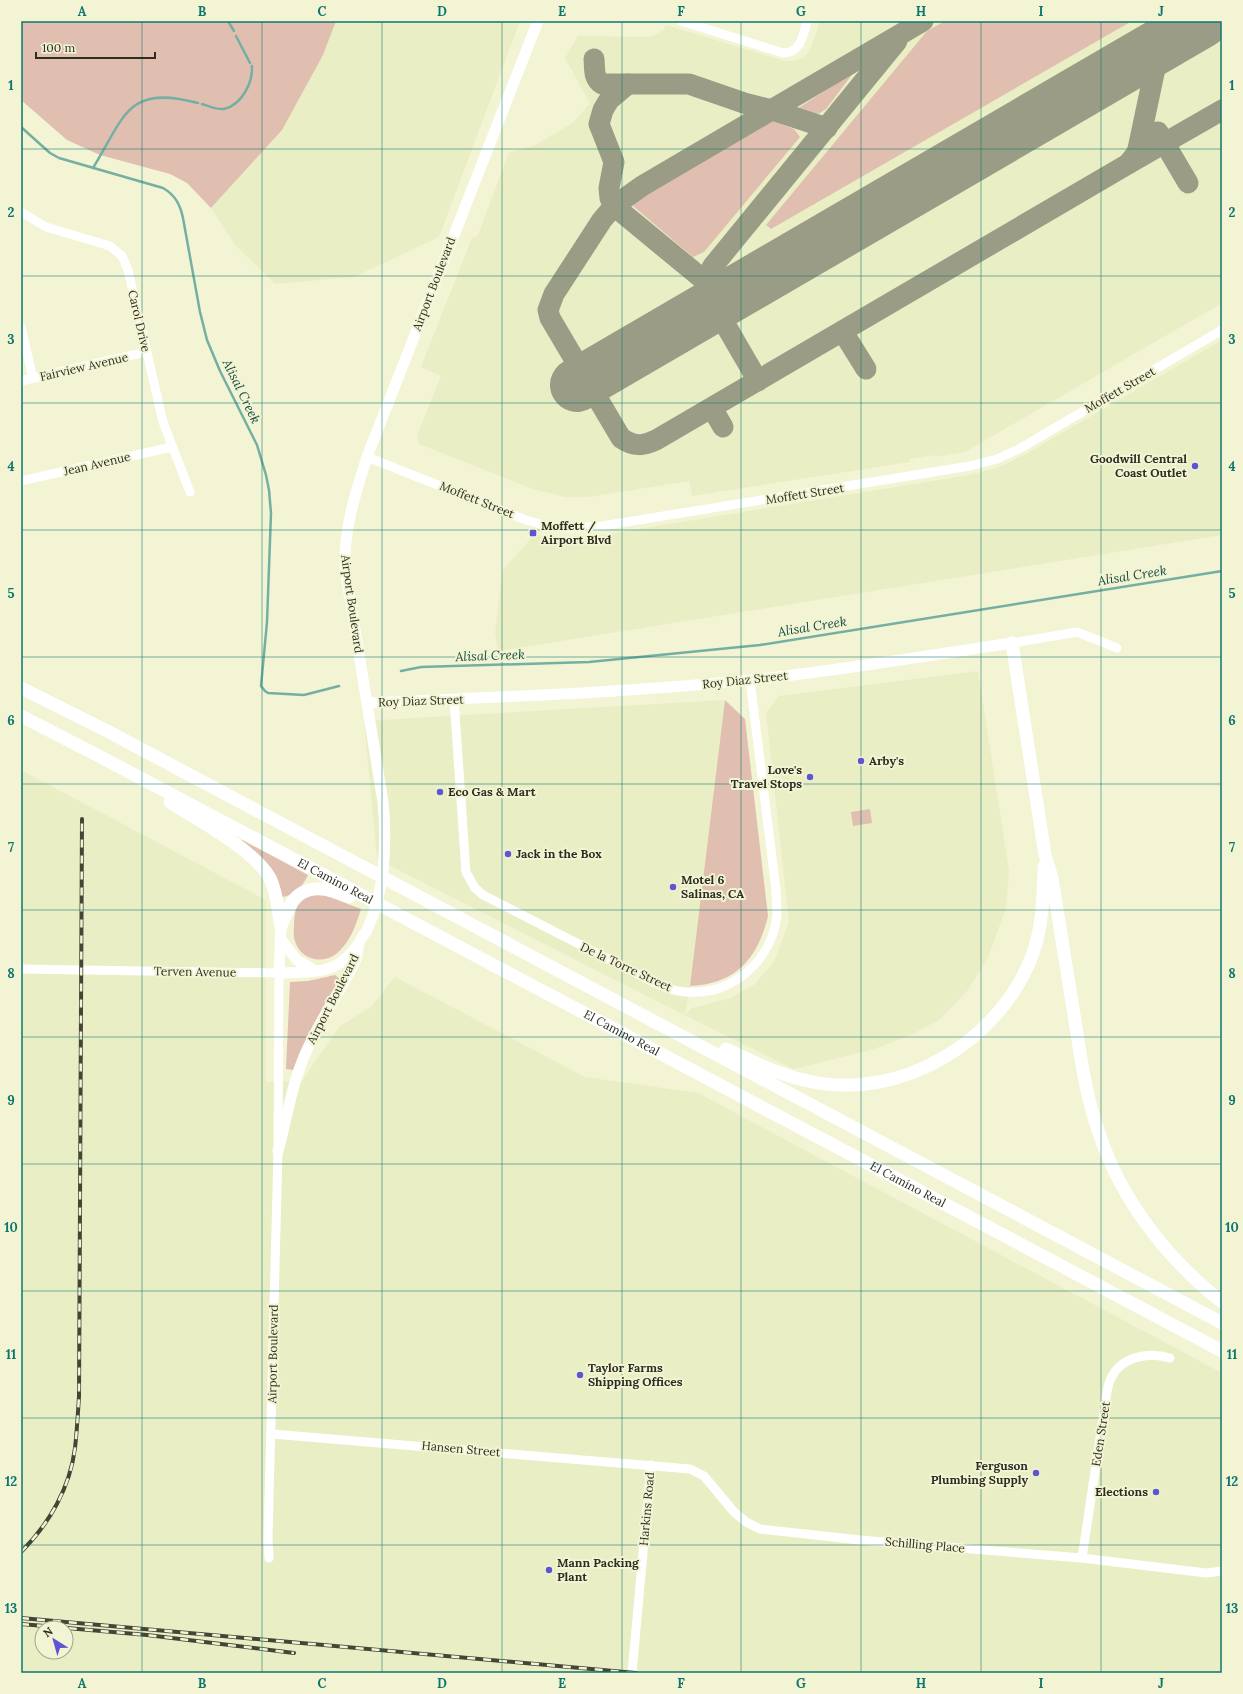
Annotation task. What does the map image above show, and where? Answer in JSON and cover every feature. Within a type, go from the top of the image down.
[{"type":"highway","points":[[1012,642],[1045,855],[1052,878],[1085,1080],[1099,1134],[1112,1166],[1125,1192],[1153,1233],[1193,1278],[1222,1302]]},
{"type":"highway","name":"El Camino Real","points":[[21,688],[109,732],[629,1009],[688,1038],[1222,1323]]},
{"type":"highway","name":"El Camino Real","points":[[21,716],[434,933],[1222,1351]]},
{"type":"highway","points":[[97,755],[224,837],[253,858],[262,868],[274,888],[280,932]]},
{"type":"highway","points":[[688,1038],[717,1045],[786,1075],[808,1082],[825,1084],[846,1085],[880,1081],[916,1072],[934,1063],[966,1044],[981,1030],[1009,999],[1020,981],[1033,953],[1039,934],[1044,897],[1045,855]]},
{"type":"highway","points":[[280,932],[292,902],[298,895],[307,890],[318,888],[338,892],[434,933]]},
{"type":"main road","name":"Airport Boulevard","points":[[278,1151],[297,1077],[306,1053],[356,959],[359,943],[367,930],[379,890],[384,862],[386,834],[383,802],[348,590],[345,546],[352,502],[367,456],[451,239],[538,21]]},
{"type":"main road","name":"Roy Diaz Street","points":[[367,703],[567,695],[750,680],[832,670],[1012,642]]},
{"type":"main road","points":[[280,932],[297,960],[316,971]]},
{"type":"main road","points":[[278,973],[280,932]]},
{"type":"main road","name":"Terven Avenue","points":[[278,973],[316,971],[329,968],[345,960],[359,943]]},
{"type":"street","points":[[681,21],[706,25],[783,53],[793,51],[800,43],[807,21]]},
{"type":"street","name":"Carol Drive","points":[[21,212],[41,224],[105,244],[119,253],[124,260],[128,270],[163,422],[172,447],[185,474],[190,492]]},
{"type":"street","points":[[21,327],[33,378]]},
{"type":"street","name":"Moffett Street","points":[[367,456],[526,520],[547,526],[578,529],[632,522],[898,479],[984,463],[1019,449],[1222,330]]},
{"type":"street","name":"Fairview Avenue","points":[[21,381],[146,352]]},
{"type":"street","name":"Jean Avenue","points":[[21,481],[172,447]]},
{"type":"street","name":"Roy Diaz Street","points":[[1012,642],[1078,632],[1117,648]]},
{"type":"street","name":"De la Torre Street","points":[[454,699],[466,872],[475,888],[483,895],[653,982],[674,990],[695,992],[718,988],[748,972],[762,956],[768,944],[777,914],[776,890],[750,680]]},
{"type":"street","name":"Terven Avenue","points":[[21,970],[278,973]]},
{"type":"street","name":"Airport Boulevard","points":[[269,1558],[268,1538],[272,1434],[278,1151],[278,973]]},
{"type":"street","name":"Eden Street","points":[[1082,1558],[1109,1382],[1120,1367],[1135,1357],[1152,1354],[1170,1358]]},
{"type":"street","name":"Hansen Street","points":[[272,1434],[651,1466]]},
{"type":"street","name":"Schilling Place","points":[[651,1466],[690,1469],[704,1476],[734,1512],[746,1522],[760,1529],[860,1540],[1082,1558],[1206,1572],[1222,1572]]},
{"type":"street","name":"Harkins Road","points":[[632,1673],[651,1466]]},
{"type":"shaded area","points":[[21,21],[336,21],[323,55],[282,130],[211,208],[187,183],[170,174],[100,155],[67,140],[21,100]]},
{"type":"shaded area","points":[[336,21],[520,21],[439,237],[354,277],[275,284],[236,246],[211,208],[231,186],[323,55]]},
{"type":"shaded area","points":[[820,21],[1222,21],[1222,303],[965,452],[909,459],[910,462],[692,496],[689,481],[589,497],[565,497],[533,489],[419,444],[417,436],[441,376],[421,367],[472,238],[478,235],[509,152],[534,146],[574,122],[590,103],[565,58],[578,36],[650,37],[664,30],[666,25],[785,61],[792,61],[803,58],[807,54],[811,48]]},
{"type":"shaded area","points":[[945,21],[1132,21],[771,229],[766,225],[927,31]]},
{"type":"shaded area","points":[[854,72],[826,109],[818,114],[797,109]]},
{"type":"shaded area","points":[[773,121],[794,129],[800,137],[704,252],[693,257],[633,206],[637,199]]},
{"type":"shaded area","points":[[1222,340],[1222,535],[498,651],[495,632],[503,570],[535,534],[551,538],[584,538],[969,475],[997,468],[1024,455]]},
{"type":"shaded area","points":[[978,671],[1009,871],[1006,908],[987,960],[967,991],[940,1019],[913,1034],[874,1049],[794,1069],[684,1015],[377,859],[364,721],[725,700],[690,986],[685,1015],[692,1008],[730,998],[754,985],[774,962],[789,922],[766,713],[779,696]]},
{"type":"shaded area","points":[[725,700],[745,719],[768,916],[764,931],[758,944],[751,956],[742,966],[732,974],[720,980],[690,986]]},
{"type":"shaded area","points":[[21,770],[266,900],[266,1082],[302,1081],[339,1027],[371,1007],[395,977],[585,1077],[698,1093],[1222,1373],[1222,1673],[21,1673]]},
{"type":"shaded area","points":[[870,809],[872,823],[853,826],[851,812]]},
{"type":"shaded area","points":[[242,840],[308,875],[295,892],[283,897],[240,843]]},
{"type":"shaded area","points":[[319,893],[361,909],[352,933],[345,945],[336,954],[324,959],[306,956],[301,952],[294,937],[294,918],[299,903],[306,897]]},
{"type":"shaded area","points":[[335,975],[340,979],[293,1070],[286,1069],[290,982],[308,981]]},
{"type":"waterway","points":[[228,21],[234,31]]},
{"type":"waterway","points":[[236,36],[250,63]]},
{"type":"waterway","points":[[202,104],[224,109],[236,103],[241,98],[248,86],[251,79],[252,66]]},
{"type":"waterway","points":[[93,168],[122,120],[131,109],[142,102],[156,98],[174,98],[198,103]]},
{"type":"waterway","name":"Alisal Creek","points":[[21,127],[50,153],[59,158],[163,188],[176,200],[183,218],[200,312],[207,340],[220,371],[257,445],[269,490],[271,513],[267,622],[261,686],[268,693],[304,695],[339,686]]},
{"type":"waterway","name":"Alisal Creek","points":[[401,671],[421,667],[589,662],[760,645],[1222,571]]},
{"type":"taxiway","points":[[923,21],[642,186],[614,206],[602,220],[554,294],[548,310],[550,318],[621,438],[638,445],[656,440],[1128,164],[1138,149],[1165,21]]},
{"type":"taxiway","points":[[758,381],[707,293],[705,281],[713,266],[897,41]]},
{"type":"taxiway","points":[[594,59],[596,76],[602,84],[689,84],[744,103],[772,110],[827,128]]},
{"type":"taxiway","points":[[628,84],[609,100],[603,110],[599,124],[614,162],[609,188],[610,198],[614,206],[705,281]]},
{"type":"taxiway","points":[[1128,164],[1222,110]]},
{"type":"taxiway","points":[[1158,132],[1188,183]]},
{"type":"taxiway","points":[[843,332],[866,369]]},
{"type":"taxiway","points":[[712,408],[723,427]]},
{"type":"runway","points":[[577,385],[1202,21]]},
{"type":"railway","points":[[21,1552],[41,1530],[63,1491],[72,1463],[77,1428],[79,1396],[82,819]]},
{"type":"railway","points":[[21,1618],[636,1673]]},
{"type":"railway","points":[[21,1624],[147,1635],[294,1653]]},
{"type":"place","name":"Goodwill Central Coast Outlet","points":[[1195,466]]},
{"type":"place","name":"Moffett / Airport Blvd","points":[[533,533]]},
{"type":"place","name":"Arby's","points":[[861,761]]},
{"type":"place","name":"Love's Travel Stops","points":[[810,777]]},
{"type":"place","name":"Eco Gas & Mart","points":[[440,792]]},
{"type":"place","name":"Jack in the Box","points":[[508,854]]},
{"type":"place","name":"Motel 6 Salinas, CA","points":[[673,887]]},
{"type":"place","name":"Taylor Farms Shipping Offices","points":[[580,1375]]},
{"type":"place","name":"Ferguson Plumbing Supply","points":[[1036,1473]]},
{"type":"place","name":"Elections","points":[[1156,1492]]},
{"type":"place","name":"Mann Packing Plant","points":[[549,1570]]}]
